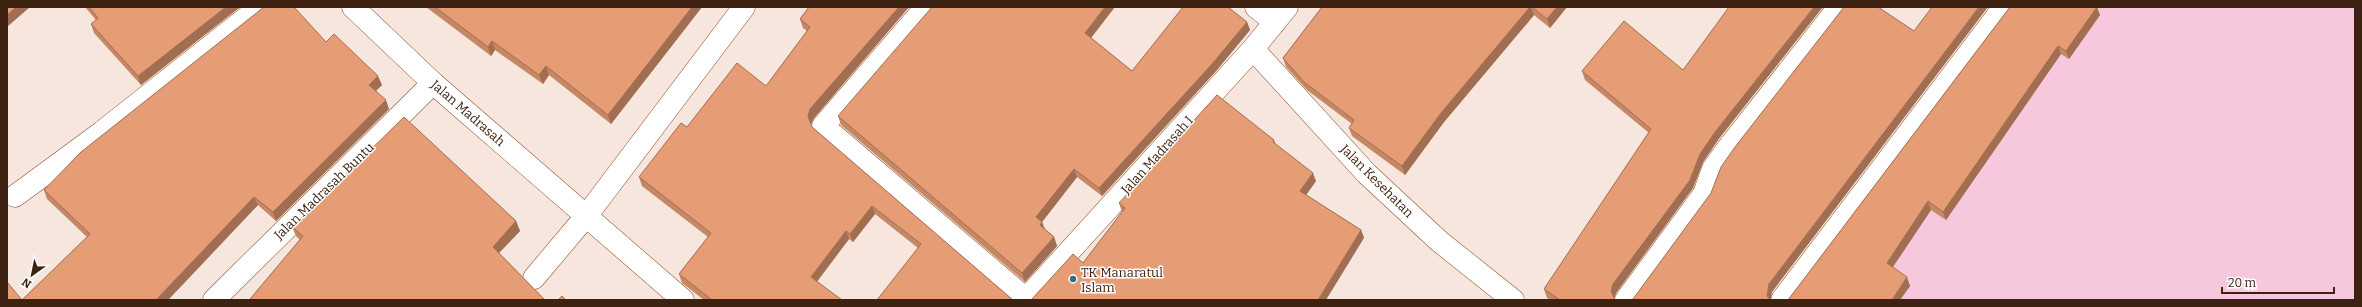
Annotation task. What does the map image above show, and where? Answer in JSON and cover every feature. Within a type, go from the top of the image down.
[{"type":"street","points":[[15,196],[102,132],[260,7]]},
{"type":"street","name":"Jalan Madrasah","points":[[353,7],[433,83],[683,300]]},
{"type":"street","points":[[534,278],[586,215],[744,7]]},
{"type":"street","points":[[926,7],[823,126],[1025,299]]},
{"type":"street","points":[[1256,7],[1281,14]]},
{"type":"street","points":[[1626,300],[1704,194],[1713,169],[1728,148],[1839,7]]},
{"type":"street","points":[[1782,300],[2004,7]]},
{"type":"street","name":"Jalan Madrasah I","points":[[1025,299],[1253,50],[1281,14]]},
{"type":"street","name":"Jalan Kesehatan","points":[[1253,50],[1367,174],[1439,241],[1513,300]]},
{"type":"street","name":"Jalan Madrasah Buntu","points":[[214,300],[433,83]]},
{"type":"shaded area","points":[[2084,7],[2355,7],[2355,300],[1859,300]]},
{"type":"building","points":[[7,7],[16,7],[7,15]]},
{"type":"building","points":[[89,7],[226,7],[138,76],[91,24],[98,18]]},
{"type":"building","points":[[264,7],[294,7],[326,42],[334,34],[378,76],[369,85],[386,100],[273,212],[254,197],[156,300],[22,300],[90,234],[44,190],[81,152]]},
{"type":"building","points":[[435,7],[692,7],[608,115],[546,66],[539,75],[492,41],[488,47]]},
{"type":"building","points":[[809,7],[899,7],[810,109],[808,116],[812,127],[1013,300],[877,300],[921,244],[872,206],[850,234],[846,231],[811,277],[842,300],[712,300],[679,274],[711,233],[639,177],[681,123],[687,127],[737,63],[766,86],[810,27],[800,19]]},
{"type":"building","points":[[932,7],[1105,7],[1085,33],[1132,71],[1183,7],[1228,7],[1247,22],[1213,63],[1099,188],[1074,169],[1036,217],[1042,222],[1040,225],[1054,237],[1022,273],[838,116]]},
{"type":"building","points":[[1322,7],[1530,7],[1441,113],[1402,166],[1349,128],[1354,120],[1304,82],[1283,58]]},
{"type":"building","points":[[1532,7],[1557,7],[1547,19]]},
{"type":"building","points":[[1729,7],[1814,7],[1715,132],[1700,154],[1690,180],[1613,284],[1611,291],[1615,300],[1560,300],[1544,289],[1651,129],[1582,71],[1624,21],[1683,70]]},
{"type":"building","points":[[1844,7],[1878,7],[1914,31],[1932,7],[1979,7],[1769,284],[1767,296],[1770,300],[1631,300],[1711,193],[1721,167],[1735,147]]},
{"type":"building","points":[[2010,7],[2097,7],[2066,51],[2058,46],[1943,212],[1928,201],[1887,263],[1907,277],[1892,300],[1788,300]]},
{"type":"building","points":[[1217,95],[1313,173],[1300,191],[1361,230],[1318,300],[1031,300],[1073,254],[1083,263],[1125,208],[1119,203]]},
{"type":"building","points":[[404,117],[516,221],[493,247],[545,300],[251,300],[250,299],[303,236],[292,227]]},
{"type":"building","points":[[7,282],[22,300],[7,300]]},
{"type":"building","points":[[562,296],[566,300],[558,300]]},
{"type":"place","name":"TK Manaratul Islam","points":[[1073,279]]}]
